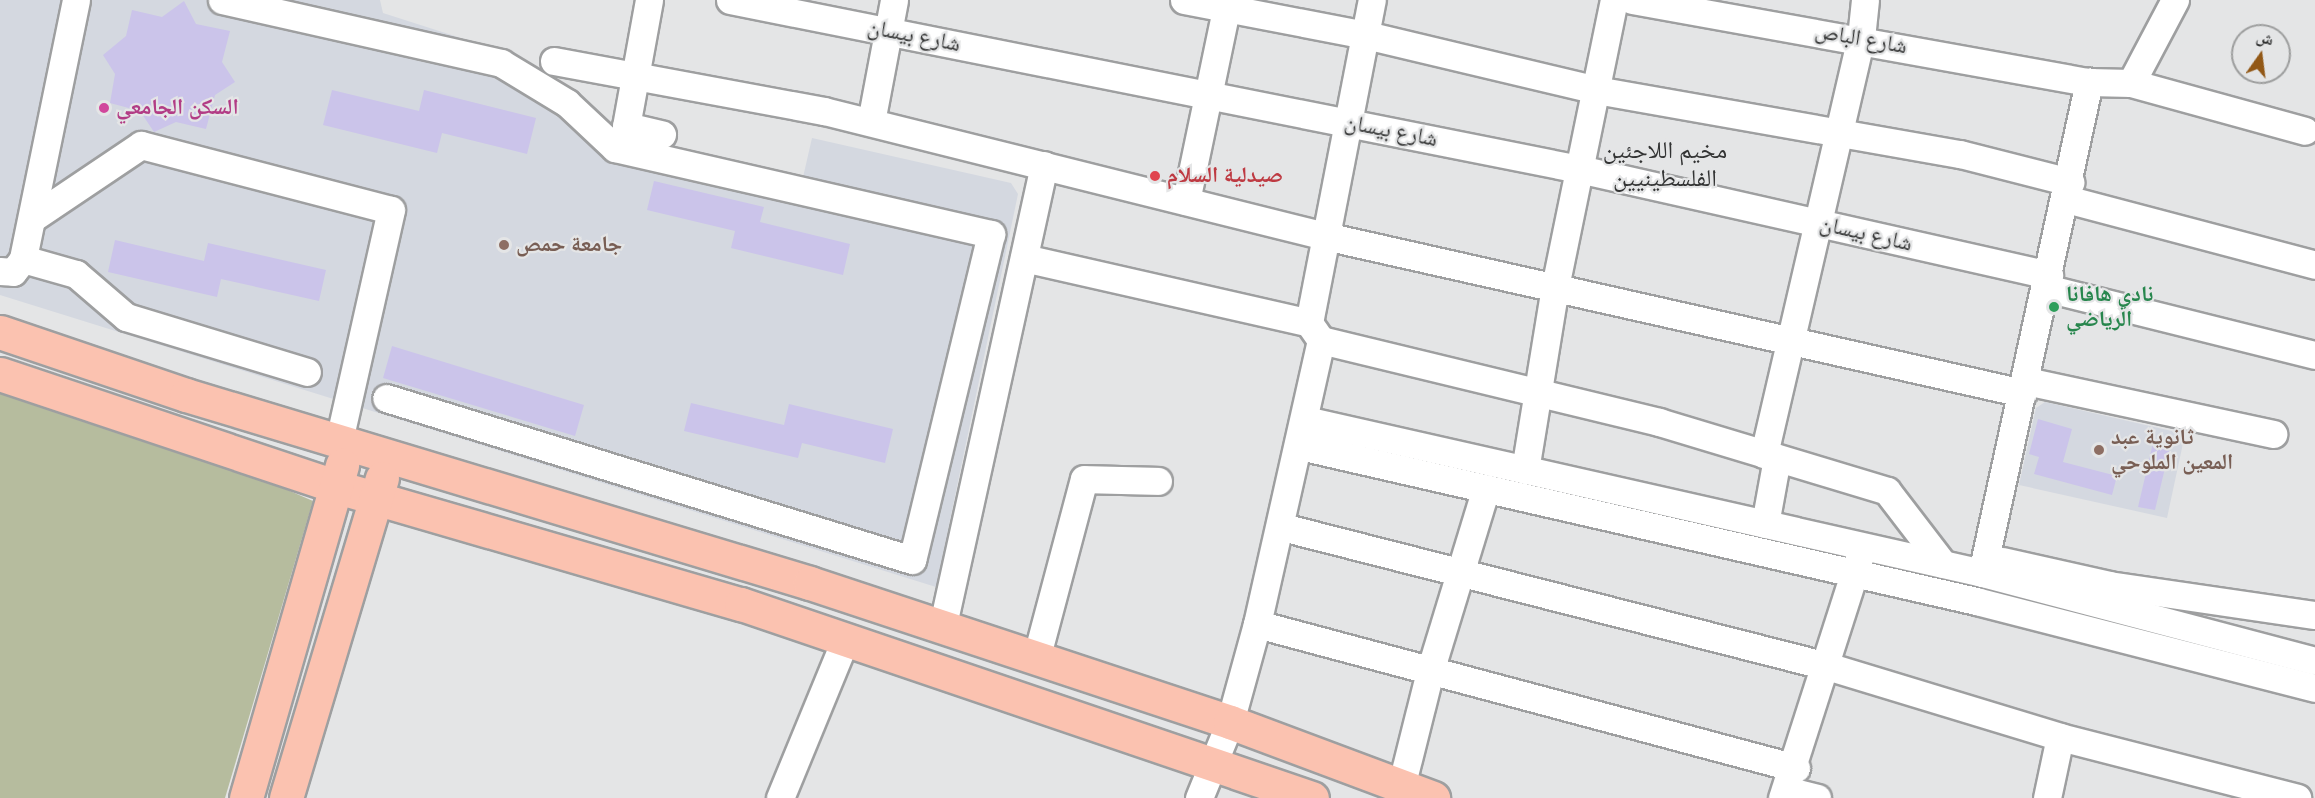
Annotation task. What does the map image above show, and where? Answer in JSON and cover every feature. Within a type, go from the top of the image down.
[{"type":"main road","points":[[0,332],[1230,722],[1433,798]]},
{"type":"main road","points":[[0,374],[337,487],[608,563],[845,640],[1312,798]]},
{"type":"main road","points":[[246,798],[337,487],[344,442]]},
{"type":"main road","points":[[286,798],[388,456]]},
{"type":"street","points":[[76,0],[34,217],[11,265],[76,274],[126,317],[307,372]]},
{"type":"street","points":[[222,0],[501,63],[567,103],[615,148],[991,234],[916,556],[906,562],[386,398]]},
{"type":"street","points":[[649,0],[626,126],[662,134]]},
{"type":"street","name":"شارع بيسان","points":[[730,0],[1579,169],[1817,222],[2048,282],[2315,356]]},
{"type":"street","points":[[871,122],[894,0]]},
{"type":"street","points":[[1184,0],[1227,4],[1596,90],[1838,132],[2068,190],[2315,265]]},
{"type":"street","points":[[1199,798],[1211,763],[1230,722],[1282,527],[1300,446],[1305,420],[1325,236],[1372,0]]},
{"type":"street","points":[[1526,470],[1555,287],[1614,0]]},
{"type":"street","name":"شارع الباص","points":[[1632,0],[1861,38],[2088,82],[2131,83],[2305,131]]},
{"type":"street","points":[[1764,524],[1771,456],[1817,222],[1861,38],[1865,0]]},
{"type":"street","points":[[2131,83],[2175,0]]},
{"type":"street","points":[[1186,201],[1227,4]]},
{"type":"street","points":[[554,61],[871,122],[1325,236],[1794,342],[2273,434]]},
{"type":"street","points":[[1984,565],[2068,190],[2088,82]]},
{"type":"street","points":[[34,217],[141,145],[391,210],[344,442]]},
{"type":"street","points":[[942,629],[1044,165]]},
{"type":"street","points":[[1024,258],[1315,332],[1539,394],[1659,422],[1887,491],[1943,564]]},
{"type":"street","points":[[1305,420],[1943,564],[1984,565],[2315,615]]},
{"type":"street","points":[[1300,446],[1854,574],[2315,688]]},
{"type":"street","points":[[1036,659],[1084,479],[1158,481]]},
{"type":"street","points":[[1401,787],[1431,668],[1486,488]]},
{"type":"street","points":[[1282,527],[1459,575],[1827,666],[2060,737],[2297,798]]},
{"type":"street","points":[[1788,785],[1827,666],[1862,545]]},
{"type":"street","points":[[1984,565],[2315,661]]},
{"type":"street","points":[[1257,624],[1431,668],[1788,785],[1817,798]]},
{"type":"street","points":[[780,798],[845,640]]},
{"type":"street","points":[[2047,798],[2060,737]]},
{"type":"shaded area","name":"جامعة حمص","points":[[0,0],[380,0],[383,13],[492,48],[613,139],[801,186],[812,138],[1011,183],[1018,194],[936,587],[0,295]]},
{"type":"shaded area","points":[[2045,402],[2185,434],[2167,518],[2019,485],[2036,408]]},
{"type":"green space","points":[[0,385],[76,399],[313,501],[225,798],[0,798]]},
{"type":"building","points":[[184,1],[196,24],[230,31],[222,62],[235,82],[215,95],[206,129],[176,122],[154,132],[140,111],[110,103],[115,74],[103,55],[126,36],[132,10],[162,17]]},
{"type":"building","points":[[332,90],[419,111],[424,90],[536,118],[527,154],[442,133],[437,153],[323,125]]},
{"type":"building","points":[[654,181],[764,207],[760,222],[850,244],[843,275],[731,248],[735,231],[647,210]]},
{"type":"building","points":[[115,240],[204,261],[208,243],[326,270],[319,301],[221,279],[217,297],[108,272]]},
{"type":"building","points":[[392,346],[584,405],[575,436],[383,378]]},
{"type":"building","points":[[691,403],[784,425],[789,404],[893,429],[885,463],[802,443],[798,458],[684,431]]},
{"type":"building","points":[[2038,419],[2072,429],[2063,462],[2117,476],[2112,495],[2034,474],[2039,457],[2029,454]]},
{"type":"building","points":[[2153,443],[2170,447],[2155,510],[2138,507]]},
{"type":"place","name":"السكن الجامعي","points":[[104,108]]},
{"type":"place","name":"صيدلية السلام","points":[[1155,176]]},
{"type":"place","name":"جامعة حمص","points":[[504,245]]},
{"type":"place","name":"نادي هافانا الرياضي","points":[[2054,307]]},
{"type":"place","name":"ثانوية عبد المعين الملوحي","points":[[2099,450]]},
{"type":"district","name":"مخيم اللاجئين الفلسطينيين","points":[[1665,165]]}]
